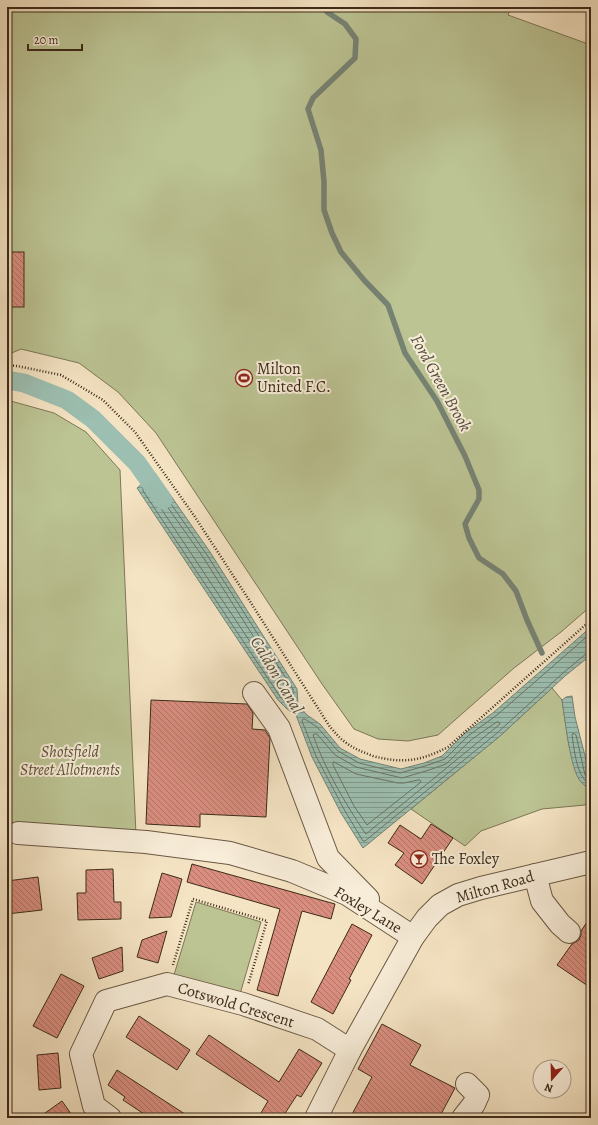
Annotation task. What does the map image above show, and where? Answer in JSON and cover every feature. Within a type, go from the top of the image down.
[{"type":"street","points":[[254,693],[279,728],[328,858],[392,923]]},
{"type":"street","name":"Foxley Lane","points":[[18,833],[146,842],[230,853],[292,871],[347,894],[413,937],[350,1050],[316,1118]]},
{"type":"street","name":"Milton Road","points":[[413,937],[426,918],[440,905],[458,895],[481,888],[591,862]]},
{"type":"street","points":[[535,875],[542,901],[560,924],[569,932]]},
{"type":"street","name":"Cotswold Crescent","points":[[110,1118],[94,1106],[81,1054],[106,1001],[168,984],[243,1004],[317,1029],[350,1050]]},
{"type":"street","points":[[464,1118],[474,1104],[478,1095],[468,1084]]},
{"type":"path","points":[[7,365],[61,376],[103,400],[135,432],[195,517],[234,576],[330,727],[344,742],[359,752],[393,761],[411,760],[435,753],[448,747],[591,620]]},
{"type":"path","points":[[168,984],[193,899],[267,921],[243,1004]]},
{"type":"green space","points":[[7,7],[511,7],[508,15],[591,45],[591,606],[561,632],[514,668],[438,735],[408,741],[378,739],[354,729],[322,684],[156,433],[118,392],[79,363],[21,349],[7,355]]},
{"type":"green space","name":"Shotsfield Street Allotments","points":[[7,400],[54,413],[86,432],[120,470],[136,835],[7,824]]},
{"type":"green space","points":[[552,688],[562,700],[569,746],[581,782],[591,790],[591,795],[585,805],[542,809],[481,831],[465,846],[411,809],[500,736]]},
{"type":"green space","points":[[196,902],[261,922],[240,994],[174,975]]},
{"type":"water","points":[[155,473],[210,552],[297,689],[298,705],[307,715],[320,724],[340,748],[360,759],[401,769],[424,763],[442,756],[465,733],[494,712],[591,627],[591,655],[565,676],[500,736],[363,848],[341,813],[312,757],[296,715],[278,700],[137,488]]},
{"type":"water","points":[[572,696],[575,717],[591,779],[591,790],[581,782],[577,776],[571,756],[562,700],[566,697]]},
{"type":"building","points":[[7,252],[24,252],[24,307],[7,307]]},
{"type":"building","points":[[151,700],[247,704],[253,713],[252,729],[265,730],[270,738],[266,817],[200,814],[200,827],[146,824]]},
{"type":"building","name":"The Foxley","points":[[431,824],[453,838],[422,884],[395,865],[404,853],[388,843],[400,825],[421,839]]},
{"type":"building","points":[[192,864],[335,904],[331,919],[302,911],[278,996],[257,990],[280,909],[187,882]]},
{"type":"building","points":[[113,869],[114,902],[121,902],[121,919],[78,920],[77,893],[86,893],[86,870]]},
{"type":"building","points":[[162,873],[182,879],[171,917],[149,918]]},
{"type":"building","points":[[38,877],[42,910],[7,914],[7,881]]},
{"type":"building","points":[[591,916],[591,988],[557,965],[572,944],[579,940],[581,931]]},
{"type":"building","points":[[352,924],[372,935],[333,1014],[311,1002]]},
{"type":"building","points":[[167,931],[158,963],[137,957],[142,940]]},
{"type":"building","points":[[122,947],[123,971],[99,979],[92,958]]},
{"type":"building","points":[[61,974],[84,986],[57,1038],[33,1026]]},
{"type":"building","points":[[139,1016],[190,1050],[177,1070],[126,1037]]},
{"type":"building","points":[[382,1024],[421,1045],[410,1065],[455,1088],[439,1118],[350,1118],[372,1077],[358,1069]]},
{"type":"building","points":[[209,1035],[279,1082],[299,1049],[322,1063],[301,1097],[297,1095],[282,1118],[258,1118],[268,1101],[196,1054]]},
{"type":"building","points":[[58,1053],[61,1088],[39,1090],[37,1055]]},
{"type":"building","points":[[117,1070],[191,1118],[150,1118],[123,1100],[125,1097],[108,1085]]},
{"type":"building","points":[[62,1101],[74,1118],[38,1118]]},
{"type":"waterway","name":"Ford Green Brook","points":[[326,7],[327,12],[345,24],[356,39],[355,58],[313,98],[308,109],[321,150],[324,182],[324,210],[332,233],[341,252],[364,280],[388,305],[405,353],[437,401],[465,456],[479,490],[479,499],[465,524],[469,538],[479,558],[503,574],[516,591],[542,653]]},
{"type":"waterway","name":"Caldon Canal","points":[[7,380],[24,383],[67,400],[93,419],[137,463],[163,500]]},
{"type":"place","name":"Milton United F.C.","points":[[244,378]]},
{"type":"place","name":"The Foxley","points":[[419,859]]}]
